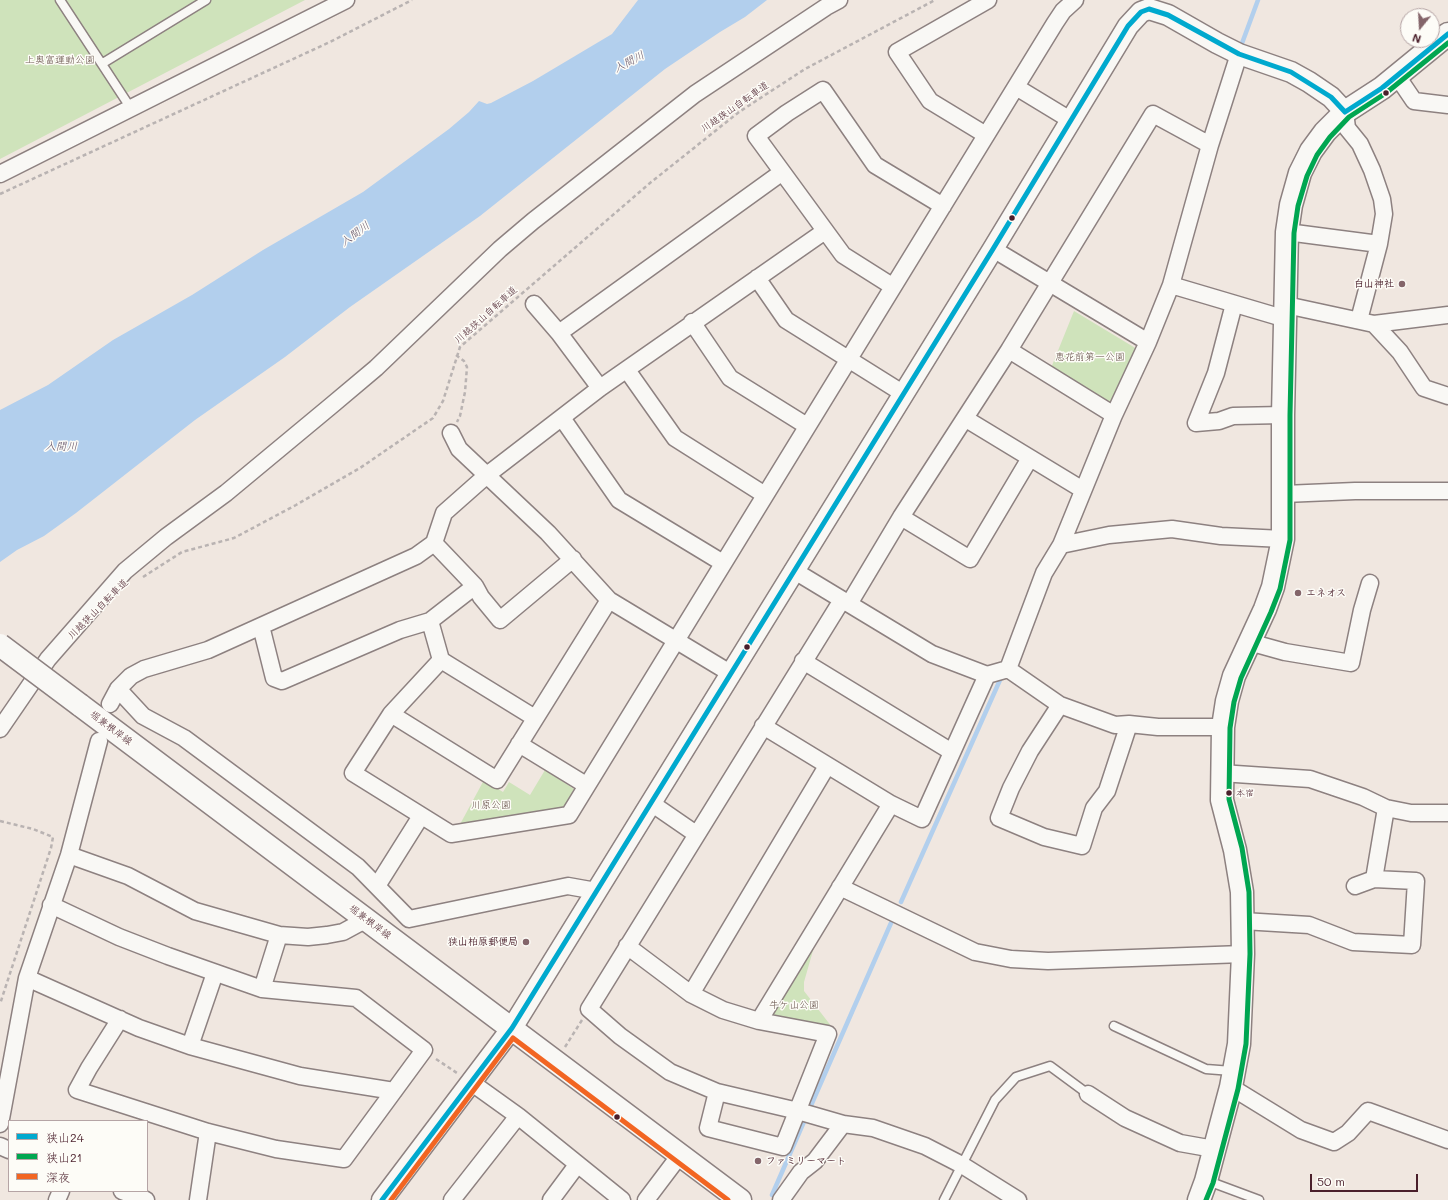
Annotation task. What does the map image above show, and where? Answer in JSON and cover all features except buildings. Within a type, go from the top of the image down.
[{"type":"main road","points":[[1203,1190],[1233,1079],[1239,1044],[1243,954],[1242,892],[1235,850],[1222,800],[1221,772],[1223,727],[1227,700],[1234,676],[1265,609],[1273,587],[1283,539],[1283,415],[1287,232],[1291,205],[1300,173],[1311,152],[1345,112],[1396,76],[1448,34]]},
{"type":"main road","name":"堀兼根岸線","points":[[0,645],[740,1200]]},
{"type":"street","points":[[0,174],[130,107],[346,0]]},
{"type":"street","points":[[0,729],[48,659],[125,571],[166,537],[226,493],[376,368],[500,249],[533,221],[695,94],[826,7],[839,0]]},
{"type":"street","points":[[986,135],[930,101],[897,52],[988,0]]},
{"type":"street","points":[[441,660],[391,714],[353,773],[451,834],[569,815],[892,286],[1063,11],[1075,0]]},
{"type":"street","points":[[387,1198],[512,1028],[793,570],[904,394],[1072,121],[1128,26],[1148,4],[1217,43],[1240,54],[1291,72],[1310,82],[1345,112],[1347,128],[1360,144],[1372,170],[1382,199],[1384,214],[1366,322]]},
{"type":"street","points":[[1008,669],[1044,574],[1061,545],[1114,415],[1148,342],[1170,285],[1210,145],[1240,54]]},
{"type":"street","points":[[1396,76],[1414,101],[1448,105]]},
{"type":"street","points":[[1016,87],[1072,121]]},
{"type":"street","points":[[892,286],[843,255],[781,173],[756,136],[787,113],[823,90],[875,165],[943,206]]},
{"type":"street","points":[[1018,1200],[962,1164],[925,1146],[873,1128],[843,1124],[805,1113],[717,1092],[670,1072],[620,1036],[589,1009],[803,661],[845,602],[966,419],[1153,114],[1210,145]]},
{"type":"street","points":[[559,333],[781,173]]},
{"type":"street","points":[[110,704],[118,689],[131,676],[144,669],[208,650],[416,556],[434,543],[444,513],[487,475],[600,388],[692,322],[825,231]]},
{"type":"street","points":[[1287,232],[1379,244]]},
{"type":"street","points":[[993,249],[1148,342]]},
{"type":"street","points":[[757,278],[786,320],[904,394]]},
{"type":"street","points":[[1170,285],[1234,304],[1366,322],[1448,315]]},
{"type":"street","points":[[534,304],[559,333],[600,388]]},
{"type":"street","points":[[1234,304],[1216,373],[1196,422],[1219,421],[1233,416],[1283,415]]},
{"type":"street","points":[[692,322],[730,378],[807,426]]},
{"type":"street","points":[[1366,322],[1400,352],[1424,388],[1448,396]]},
{"type":"street","points":[[1009,350],[1114,415]]},
{"type":"street","points":[[627,370],[675,438],[765,495]]},
{"type":"street","points":[[562,418],[618,500],[723,563]]},
{"type":"street","points":[[966,419],[1083,490]]},
{"type":"street","points":[[451,432],[459,449],[573,559],[609,600],[730,673]]},
{"type":"street","points":[[901,517],[970,559],[1030,458]]},
{"type":"street","points":[[1284,494],[1355,491],[1448,491]]},
{"type":"street","points":[[1061,545],[1109,535],[1172,529],[1220,536],[1283,539]]},
{"type":"street","points":[[434,543],[475,586],[481,597],[500,620],[573,559]]},
{"type":"street","points":[[793,570],[932,654],[987,675],[1008,669]]},
{"type":"street","points":[[1249,642],[1285,652],[1351,663],[1362,610],[1370,584]]},
{"type":"street","points":[[261,626],[274,678],[282,681],[400,630],[430,621],[475,586]]},
{"type":"street","points":[[391,714],[497,780],[534,718],[609,600]]},
{"type":"street","points":[[430,621],[441,660],[534,718]]},
{"type":"street","points":[[803,661],[952,752]]},
{"type":"street","points":[[1008,669],[1060,705],[1115,725],[1129,724],[1158,727],[1223,727]]},
{"type":"street","points":[[763,726],[890,804],[922,819],[987,675]]},
{"type":"street","points":[[118,689],[143,716],[184,738],[358,867],[409,919],[568,886],[596,891]]},
{"type":"street","points":[[1060,705],[1030,752],[1011,788],[999,818],[1044,837],[1082,846],[1094,808],[1107,791],[1129,724]]},
{"type":"street","points":[[0,1124],[27,978],[69,855],[99,741]]},
{"type":"street","points":[[519,744],[586,785]]},
{"type":"street","points":[[691,994],[827,766]]},
{"type":"street","points":[[1221,772],[1310,779],[1363,797],[1386,808],[1411,813],[1448,813]]},
{"type":"street","points":[[651,803],[696,834]]},
{"type":"street","points":[[759,1021],[890,804]]},
{"type":"street","points":[[1374,879],[1386,808]]},
{"type":"street","points":[[377,886],[421,816]]},
{"type":"street","points":[[69,855],[128,876],[194,912],[279,935],[308,937],[327,935],[343,932],[367,919]]},
{"type":"street","points":[[1243,921],[1309,925],[1353,942],[1412,945],[1416,881],[1374,879],[1355,886]]},
{"type":"street","points":[[840,887],[975,952],[1011,959],[1048,961],[1243,954]]},
{"type":"street","points":[[51,906],[119,937],[262,989],[356,998],[424,1050],[344,1159],[276,1149],[208,1132],[77,1090],[120,1019]]},
{"type":"street","points":[[262,989],[279,935]]},
{"type":"street","points":[[627,946],[691,994],[723,1010],[759,1021],[828,1034],[805,1113],[783,1147],[708,1128],[717,1092]]},
{"type":"street","points":[[190,1046],[215,973]]},
{"type":"street","points":[[27,978],[139,1028],[190,1046],[300,1076],[394,1091]]},
{"type":"street","points":[[1233,1079],[1301,1130],[1334,1142],[1348,1133],[1368,1111],[1448,1140]]},
{"type":"street","points":[[472,1083],[518,1116],[622,1200]]},
{"type":"street","points":[[1088,1094],[1125,1118],[1180,1143],[1214,1149]]},
{"type":"street","points":[[452,1200],[518,1116]]},
{"type":"street","points":[[781,1200],[801,1172],[815,1161],[843,1124]]},
{"type":"street","points":[[198,1200],[208,1132]]},
{"type":"street","points":[[646,1200],[680,1155]]},
{"type":"street","points":[[551,1200],[577,1165]]},
{"type":"street","points":[[125,1192],[146,1200]]},
{"type":"lane","points":[[60,0],[103,63],[130,107]]},
{"type":"lane","points":[[103,63],[206,0]]},
{"type":"lane","points":[[1114,1026],[1206,1069],[1233,1079]]},
{"type":"lane","points":[[944,1200],[995,1100],[1016,1077],[1050,1066],[1088,1094]]},
{"type":"lane","points":[[1203,1190],[1260,1200]]},
{"type":"path","points":[[0,194],[330,42],[412,0]]},
{"type":"path","name":"川越狭山自転車道","points":[[141,578],[182,552],[234,538],[289,508],[360,468],[433,418],[443,401],[456,355],[460,347],[694,146],[739,112],[804,69],[935,0]]},
{"type":"path","points":[[451,432],[460,416],[465,392],[466,367],[464,361],[456,355]]},
{"type":"path","points":[[0,821],[34,829],[53,837],[51,848],[0,1004]]},
{"type":"path","points":[[556,1061],[589,1009]]},
{"type":"path","points":[[424,1050],[472,1083]]},
{"type":"green space","name":"上奥富運動公園","points":[[0,0],[305,0],[0,159]]},
{"type":"green space","name":"恵花前第一公園","points":[[1074,311],[1137,349],[1113,407],[1051,368]]},
{"type":"green space","name":"川原公園","points":[[545,770],[574,789],[563,810],[458,828],[484,780],[503,792],[509,782],[530,795]]},
{"type":"green space","name":"牛ケ山公園","points":[[816,940],[804,982],[804,991],[835,1031],[774,1017],[771,1010]]},
{"type":"water","name":"入間川","points":[[638,0],[767,0],[745,17],[665,69],[480,216],[350,307],[285,357],[195,420],[76,513],[44,536],[17,550],[0,562],[0,410],[48,385],[113,340],[192,295],[263,250],[363,192],[449,129],[469,112],[479,101],[487,104],[491,103],[533,81],[612,34]]},
{"type":"waterway","points":[[1241,46],[1258,0]]},
{"type":"waterway","points":[[901,902],[1000,680]]},
{"type":"waterway","points":[[809,1110],[891,923]]},
{"type":"waterway","points":[[772,1195],[806,1117]]},
{"type":"transit line","name":"狭山24","points":[[382,1200],[512,1028],[993,249],[1128,26],[1141,12],[1149,9],[1168,15],[1239,54],[1291,72],[1331,97],[1345,112]]},
{"type":"transit line","name":"狭山24","points":[[1345,112],[1382,88],[1448,34]]},
{"type":"transit line","name":"狭山21","points":[[1206,1200],[1213,1183],[1238,1089],[1246,1044],[1250,954],[1249,892],[1242,848],[1229,799],[1230,728],[1234,702],[1241,678],[1280,589],[1290,540],[1290,415],[1294,233],[1298,206],[1307,176],[1317,155],[1330,137],[1349,117],[1386,93],[1448,43]]},
{"type":"transit line","name":"深夜","points":[[391,1200],[513,1038],[728,1200]]},
{"type":"place","name":"白山神社","points":[[1402,284]]},
{"type":"place","name":"エネオス","points":[[1298,593]]},
{"type":"place","name":"本宿","points":[[1229,793]]},
{"type":"place","name":"狭山柏原郵便局","points":[[526,942]]},
{"type":"place","name":"ファミリーマート","points":[[758,1161]]}]
